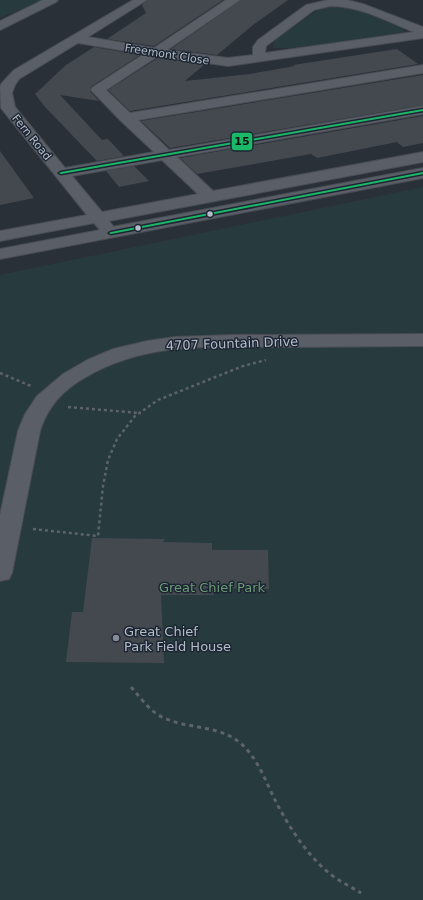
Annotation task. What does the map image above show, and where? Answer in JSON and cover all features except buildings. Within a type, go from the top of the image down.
[{"type":"street","points":[[0,26],[52,0]]},
{"type":"street","name":"Fern Road","points":[[111,233],[8,108],[2,92],[15,76],[141,0]]},
{"type":"street","points":[[209,196],[98,90],[234,0]]},
{"type":"street","points":[[259,58],[259,47],[262,43],[310,7],[322,4],[338,3],[355,5],[423,31]]},
{"type":"street","name":"Freemont Close","points":[[75,39],[218,61],[259,58],[423,34]]},
{"type":"street","points":[[126,118],[423,69]]},
{"type":"street","points":[[61,172],[423,110]]},
{"type":"street","points":[[0,236],[423,157]]},
{"type":"street","points":[[0,254],[423,173]]},
{"type":"street","name":"4707 Fountain Drive","points":[[0,573],[29,431],[35,414],[50,395],[78,372],[98,362],[137,349],[183,342],[423,340]]},
{"type":"path","points":[[9,529],[51,530],[98,536],[104,480],[108,460],[117,439],[135,416],[158,400],[243,366],[271,359]]},
{"type":"path","points":[[131,687],[149,707],[163,718],[183,725],[229,735],[245,747],[258,764],[289,825],[306,847],[319,862],[337,878],[361,893]]},
{"type":"green space","points":[[0,0],[45,0],[0,18]]},
{"type":"green space","points":[[333,5],[348,6],[402,27],[405,32],[297,48],[273,48],[275,39],[321,8]]},
{"type":"green space","name":"Great Chief Park","points":[[423,187],[423,900],[0,900],[0,275]]},
{"type":"transit line","name":"15","points":[[61,173],[423,110]]},
{"type":"transit line","name":"15","points":[[111,233],[423,173]]},
{"type":"place","name":"Great Chief Park Field House","points":[[116,638]]}]
